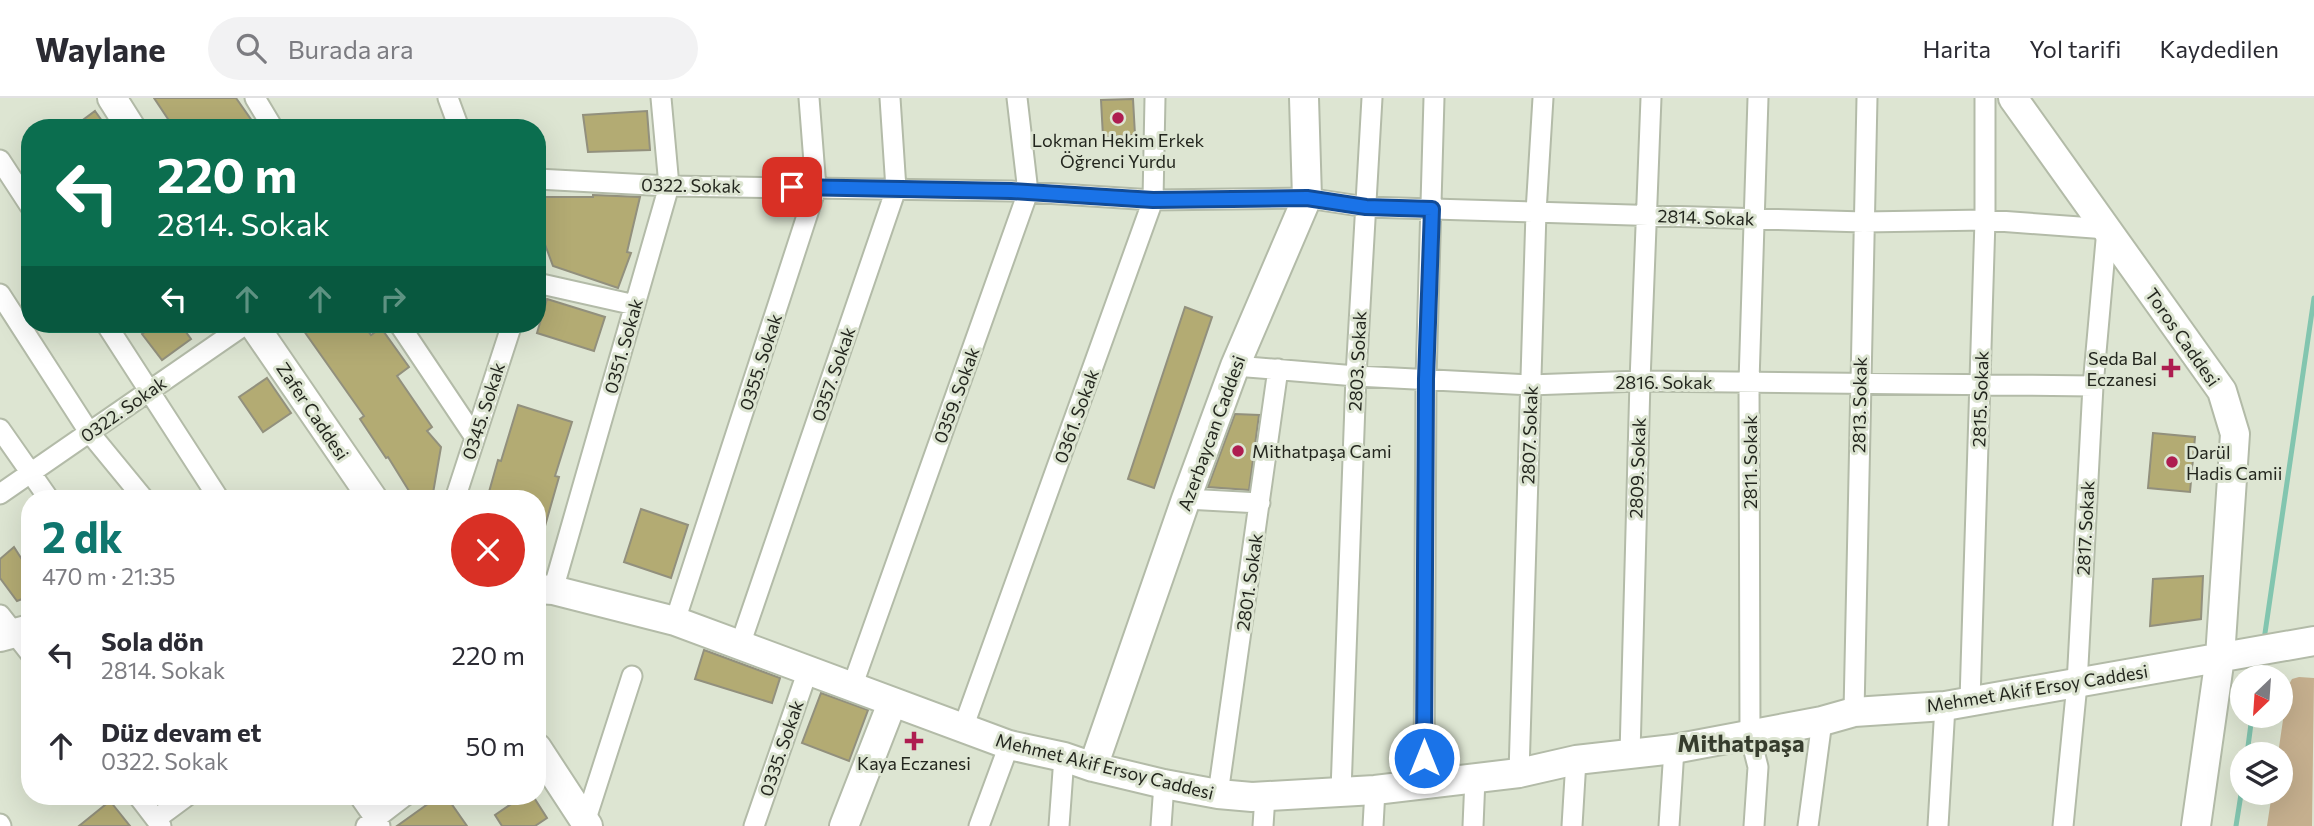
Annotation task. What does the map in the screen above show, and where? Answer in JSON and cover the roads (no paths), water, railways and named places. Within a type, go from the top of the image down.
[{"type":"street","points":[[112,98],[125,119]]},
{"type":"street","points":[[255,98],[268,119]]},
{"type":"street","points":[[448,98],[456,119]]},
{"type":"street","name":"0351. Sokak","points":[[546,586],[635,305],[669,186],[661,98]]},
{"type":"street","name":"0355. Sokak","points":[[676,621],[816,188],[809,98]]},
{"type":"street","name":"0357. Sokak","points":[[740,645],[896,189],[890,98]]},
{"type":"street","name":"0359. Sokak","points":[[852,687],[1028,192],[1017,98]]},
{"type":"street","name":"0361. Sokak","points":[[963,728],[1153,200],[1155,98]]},
{"type":"street","name":"Azerbaycan Caddesi","points":[[1093,767],[1235,366],[1307,198],[1304,98]]},
{"type":"street","name":"2803. Sokak","points":[[1341,791],[1356,376],[1372,98]]},
{"type":"street","points":[[1424,785],[1426,379],[1434,98]]},
{"type":"street","name":"2807. Sokak","points":[[1518,773],[1536,212],[1543,98]]},
{"type":"street","name":"2809. Sokak","points":[[1630,754],[1651,98]]},
{"type":"street","name":"2811. Sokak","points":[[1754,826],[1758,767],[1751,735],[1749,382],[1758,98]]},
{"type":"street","name":"2813. Sokak","points":[[1854,712],[1867,98]]},
{"type":"street","name":"2815. Sokak","points":[[1938,826],[1957,703],[1980,385],[1985,220],[1985,98]]},
{"type":"street","name":"Toros Caddesi","points":[[2013,98],[2222,391],[2235,434],[2220,657],[2196,826]]},
{"type":"street","points":[[0,160],[21,192]]},
{"type":"street","name":"0322. Sokak","points":[[546,179],[669,186],[1028,192],[1153,200],[1307,198]]},
{"type":"street","name":"2814. Sokak","points":[[1307,198],[1366,207],[1864,222],[1985,220],[2107,229]]},
{"type":"street","name":"2817. Sokak","points":[[2063,826],[2077,684],[2093,386],[2107,229]]},
{"type":"street","points":[[546,284],[635,305]]},
{"type":"street","points":[[0,294],[21,327]]},
{"type":"street","points":[[25,333],[89,432],[137,490]]},
{"type":"street","points":[[112,333],[213,490]]},
{"type":"street","name":"0322. Sokak","points":[[0,494],[233,333]]},
{"type":"street","name":"Zafer Caddesi","points":[[259,333],[367,490]]},
{"type":"street","points":[[405,333],[474,436]]},
{"type":"street","name":"0345. Sokak","points":[[458,490],[509,333]]},
{"type":"street","name":"2816. Sokak","points":[[1235,366],[1356,376],[1530,385],[1640,381],[2093,386]]},
{"type":"street","name":"2801. Sokak","points":[[1218,794],[1278,369]]},
{"type":"street","points":[[0,429],[43,490]]},
{"type":"street","points":[[1186,499],[1260,503]]},
{"type":"street","name":"Mehmet Akif Ersoy Caddesi","points":[[546,589],[676,621],[1009,745],[1164,784],[1218,794],[1265,796],[1375,790],[1518,773],[1576,760],[1674,749],[1822,721],[1854,712],[1957,703],[2314,641]]},
{"type":"street","name":"0335. Sokak","points":[[754,826],[808,670]]},
{"type":"street","points":[[587,824],[632,676]]},
{"type":"street","points":[[844,826],[892,703]]},
{"type":"street","points":[[1808,826],[1822,721]]},
{"type":"street","points":[[979,826],[1009,745]]},
{"type":"street","points":[[1669,826],[1674,749]]},
{"type":"street","points":[[1059,826],[1064,757]]},
{"type":"street","points":[[1572,826],[1576,760]]},
{"type":"street","points":[[546,762],[587,824]]},
{"type":"street","points":[[1473,826],[1475,778]]},
{"type":"street","points":[[1161,826],[1164,784]]},
{"type":"street","points":[[1373,826],[1375,790]]},
{"type":"street","points":[[1263,826],[1265,796]]},
{"type":"street","points":[[145,805],[159,823],[178,805]]},
{"type":"street","points":[[364,805],[374,824],[395,805]]},
{"type":"waterway","points":[[2264,640],[2314,298]]},
{"type":"waterway","points":[[2260,665],[2261,660]]},
{"type":"waterway","points":[[2249,742],[2250,728]]},
{"type":"waterway","points":[[2236,826],[2239,805]]},
{"type":"place","name":"Lokman Hekim Erkek Öğrenci Yurdu","points":[[1118,118]]},
{"type":"place","name":"Seda Bal Eczanesi","points":[[2171,368]]},
{"type":"place","name":"Mithatpaşa Cami","points":[[1238,451]]},
{"type":"place","name":"Darül Hadis Camii","points":[[2172,462]]},
{"type":"place","name":"Kaya Eczanesi","points":[[914,741]]},
{"type":"district","name":"Mithatpaşa","points":[[1741,742]]}]
